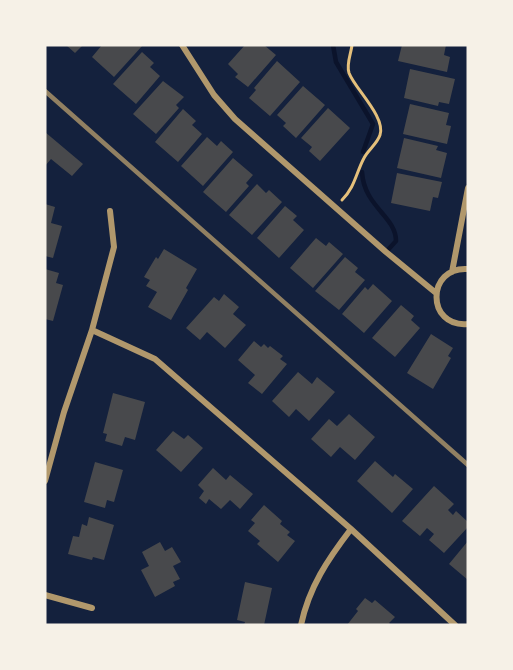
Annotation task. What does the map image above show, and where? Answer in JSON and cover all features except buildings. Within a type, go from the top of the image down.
[{"type":"street","points":[[182,45],[223,107],[250,134],[436,293]]},
{"type":"street","points":[[452,272],[468,188]]},
{"type":"street","points":[[45,482],[64,412],[92,330],[114,247],[110,211]]},
{"type":"street","points":[[468,269],[452,272],[441,280],[436,293],[438,307],[446,318],[454,323],[468,324]]},
{"type":"street","points":[[92,330],[155,359],[351,529],[455,625]]},
{"type":"street","points":[[301,625],[304,608],[316,578],[351,529]]},
{"type":"street","points":[[45,595],[92,608]]},
{"type":"path","points":[[335,207],[351,191],[364,157],[381,131],[377,117],[349,74],[348,65],[352,45]]},
{"type":"waterway","points":[[333,45],[336,62],[373,124],[363,152]]},
{"type":"waterway","points":[[362,172],[368,194],[395,232],[396,241],[386,252]]},
{"type":"railway","points":[[45,91],[468,465]]}]
